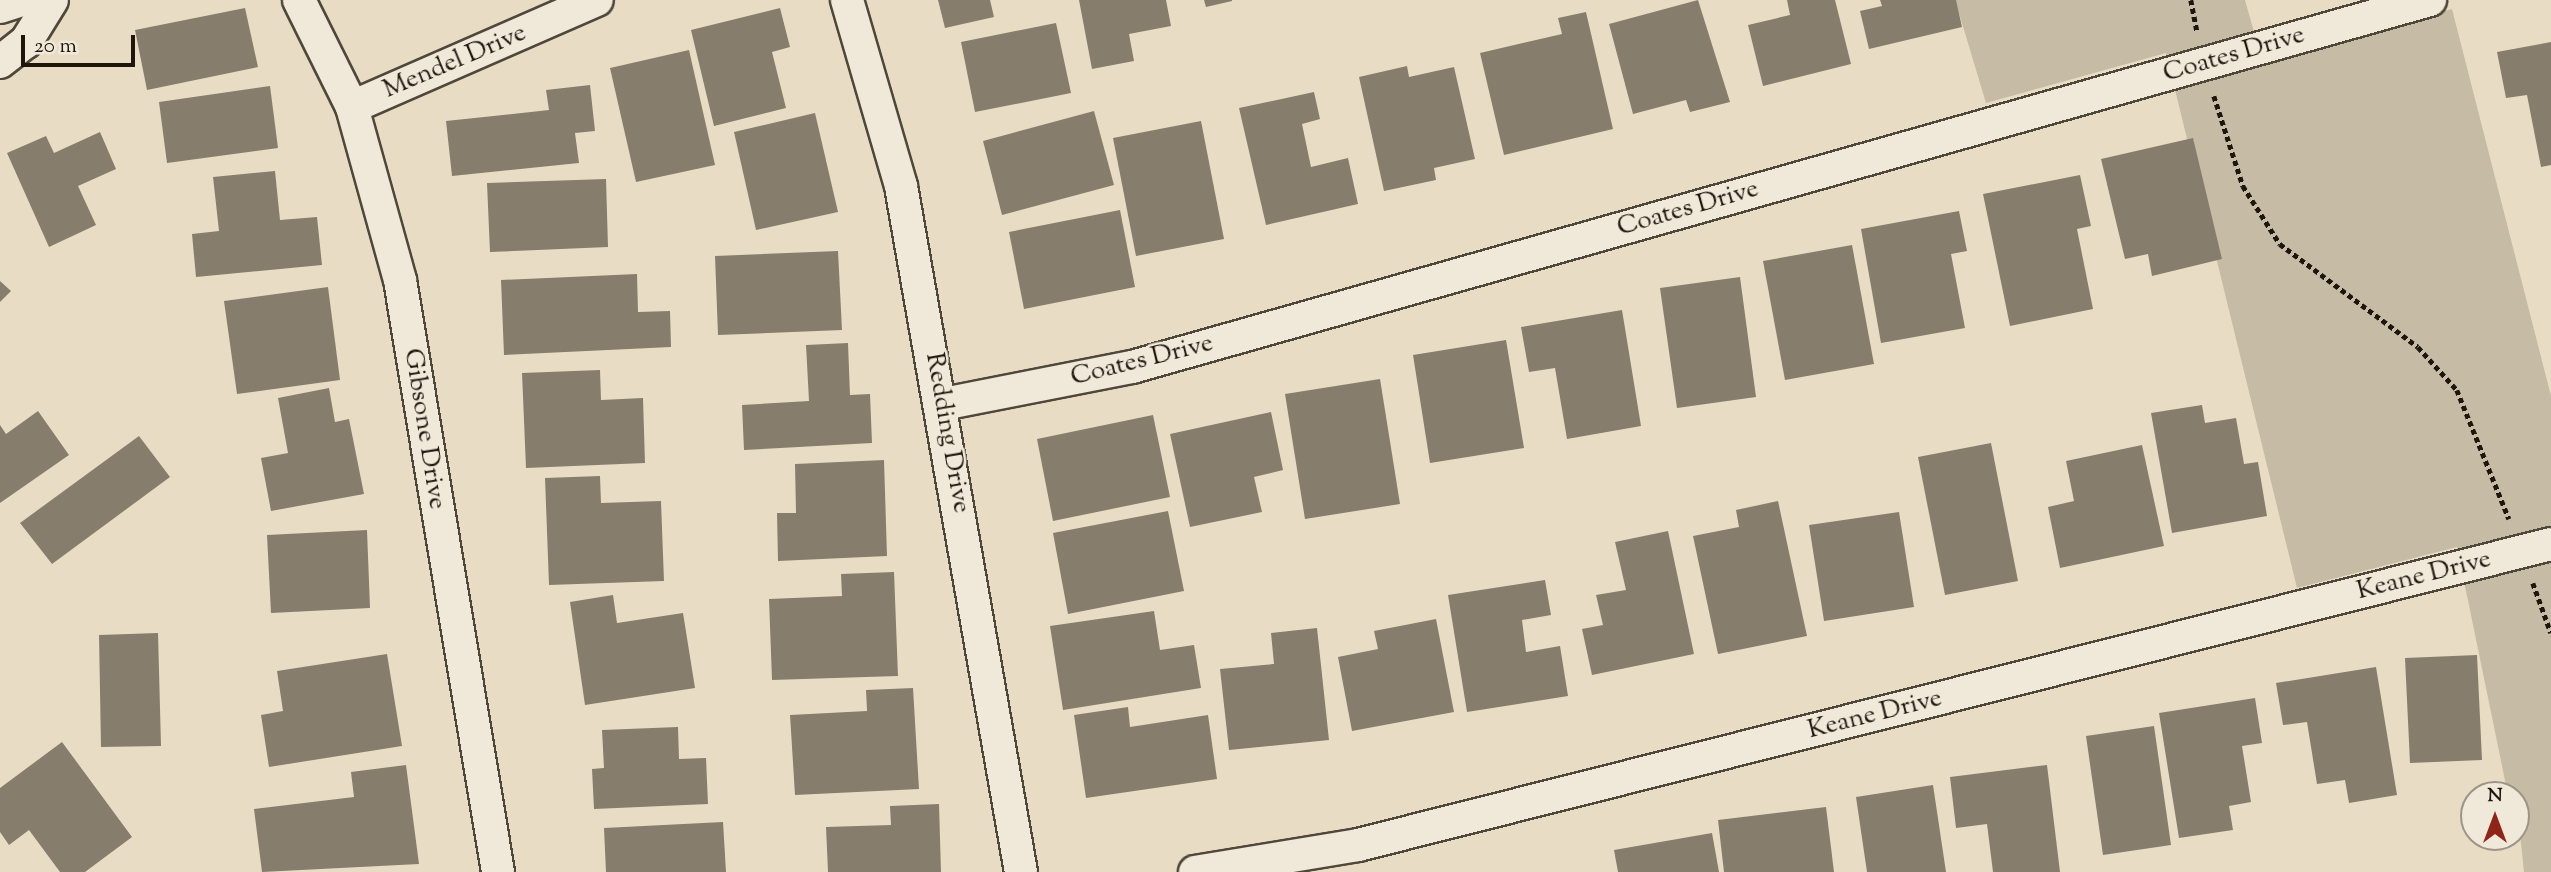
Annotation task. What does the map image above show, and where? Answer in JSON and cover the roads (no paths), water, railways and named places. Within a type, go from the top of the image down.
[{"type":"street","points":[[0,7],[21,0]]},
{"type":"street","points":[[0,62],[26,42],[52,0]]},
{"type":"street","name":"Gibsone Drive","points":[[299,0],[352,107],[400,280],[498,872]]},
{"type":"street","name":"Mendel Drive","points":[[352,107],[597,0]]},
{"type":"street","name":"Redding Drive","points":[[847,0],[901,186],[943,404],[1021,872]]},
{"type":"street","name":"Coates Drive","points":[[943,404],[1132,368],[2430,0]]},
{"type":"street","name":"Keane Drive","points":[[1195,872],[1358,845],[2536,548]]}]
